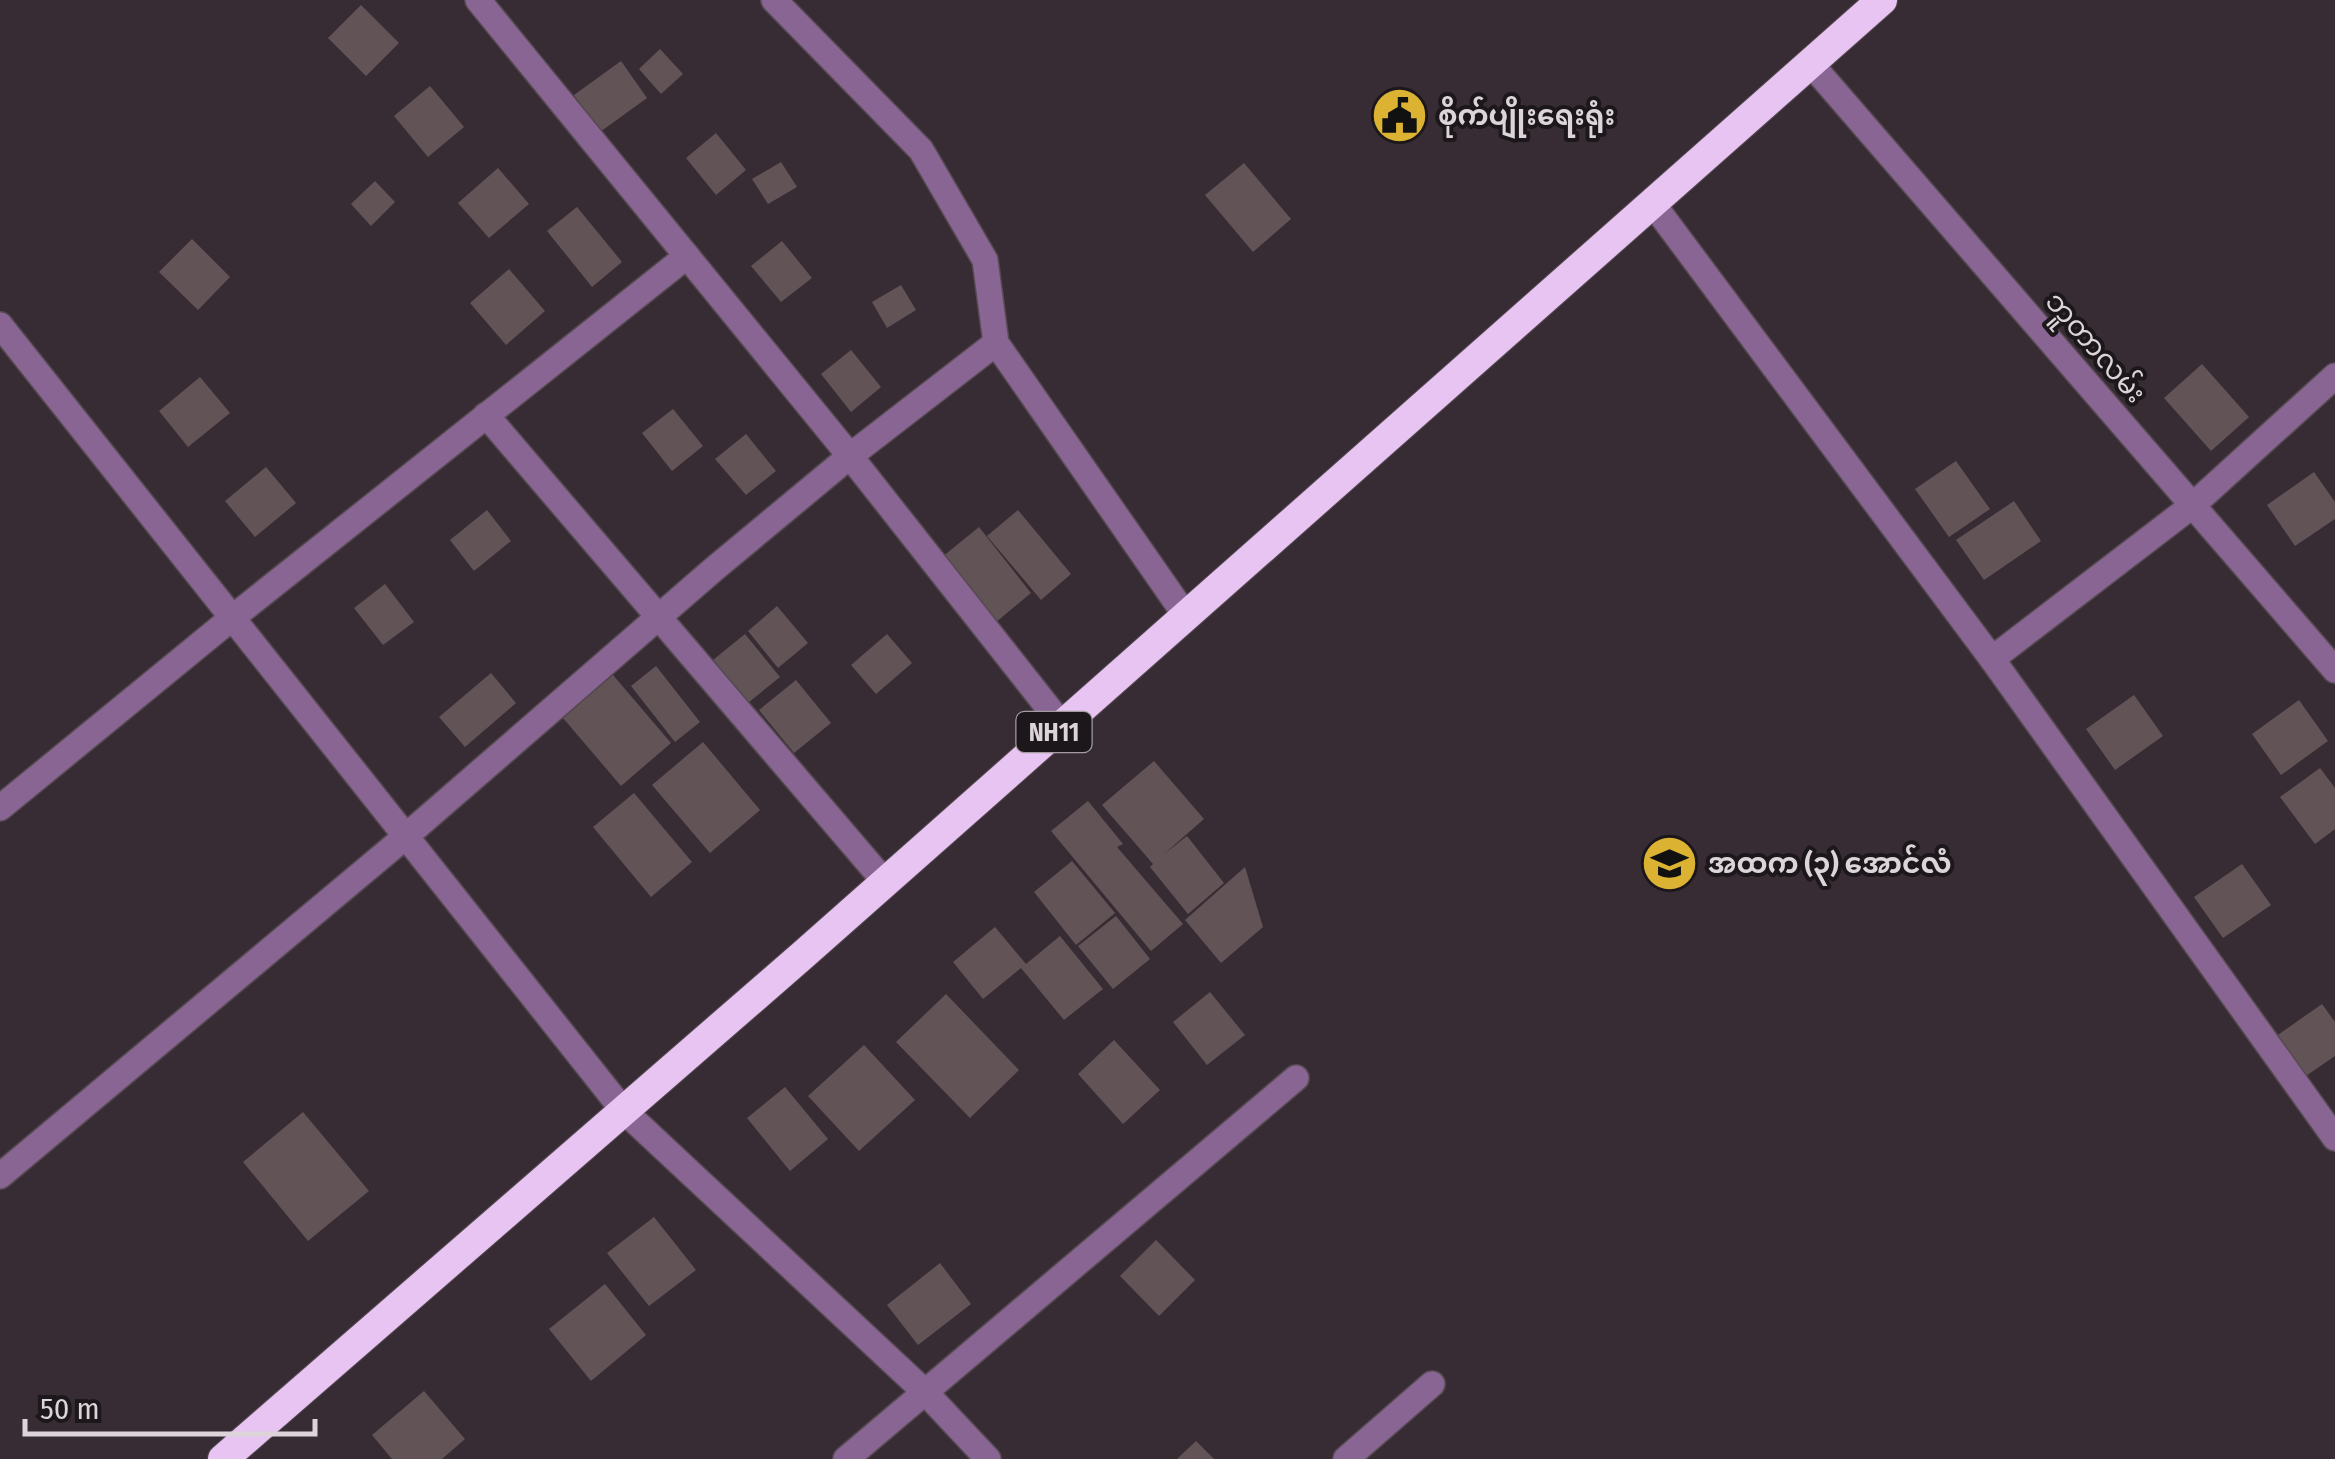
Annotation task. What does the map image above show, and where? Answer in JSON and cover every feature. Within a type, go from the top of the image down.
[{"type":"highway","name":"NH11","points":[[223,1459],[886,882],[1882,0]]},
{"type":"street","points":[[478,0],[850,456],[1062,725]]},
{"type":"street","points":[[774,0],[921,150],[984,260],[996,343],[1186,616]]},
{"type":"street","name":"ဘူတာလမ်း","points":[[1811,64],[2335,670]]},
{"type":"street","points":[[1653,204],[1992,660],[2335,1138]]},
{"type":"street","points":[[0,808],[687,256]]},
{"type":"street","points":[[0,325],[623,1110],[925,1392],[988,1459]]},
{"type":"street","points":[[0,1176],[406,837],[850,456],[996,343]]},
{"type":"street","points":[[1992,660],[2193,506],[2335,376]]},
{"type":"street","points":[[486,415],[886,882]]},
{"type":"street","points":[[846,1459],[1296,1078]]},
{"type":"street","points":[[1346,1459],[1432,1384]]},
{"type":"building","points":[[361,5],[399,43],[366,76],[328,38]]},
{"type":"building","points":[[660,49],[683,74],[661,94],[639,69]]},
{"type":"building","points":[[621,61],[647,98],[600,132],[574,95]]},
{"type":"building","points":[[430,86],[464,127],[428,157],[394,116]]},
{"type":"building","points":[[716,133],[746,170],[716,195],[686,158]]},
{"type":"building","points":[[781,162],[797,187],[768,204],[752,179]]},
{"type":"building","points":[[1244,163],[1291,219],[1253,252],[1205,195]]},
{"type":"building","points":[[498,168],[529,204],[489,238],[458,203]]},
{"type":"building","points":[[375,181],[395,202],[371,226],[351,204]]},
{"type":"building","points":[[577,207],[622,262],[592,287],[547,231]]},
{"type":"building","points":[[192,239],[230,277],[198,310],[159,272]]},
{"type":"building","points":[[782,241],[812,278],[781,302],[751,266]]},
{"type":"building","points":[[509,269],[545,311],[506,345],[470,303]]},
{"type":"building","points":[[901,285],[916,310],[887,328],[872,302]]},
{"type":"building","points":[[851,350],[881,387],[851,412],[821,374]]},
{"type":"building","points":[[2202,364],[2249,417],[2211,451],[2164,398]]},
{"type":"building","points":[[200,377],[230,413],[188,447],[159,411]]},
{"type":"building","points":[[673,409],[703,446],[672,471],[642,433]]},
{"type":"building","points":[[746,434],[776,471],[746,495],[715,459]]},
{"type":"building","points":[[1956,461],[1990,509],[1949,537],[1915,489]]},
{"type":"building","points":[[266,467],[296,503],[255,537],[225,501]]},
{"type":"building","points":[[2314,472],[2335,502],[2335,519],[2295,546],[2267,505]]},
{"type":"building","points":[[2014,501],[2041,541],[1984,580],[1956,540]]},
{"type":"building","points":[[487,510],[511,541],[474,571],[450,540]]},
{"type":"building","points":[[1018,510],[1071,574],[1041,600],[987,536]]},
{"type":"building","points":[[979,527],[1031,593],[995,623],[942,557]]},
{"type":"building","points":[[385,584],[414,622],[383,645],[354,608]]},
{"type":"building","points":[[777,606],[808,643],[778,668],[748,631]]},
{"type":"building","points":[[745,634],[780,677],[743,707],[708,664]]},
{"type":"building","points":[[887,634],[912,663],[876,694],[851,665]]},
{"type":"building","points":[[656,666],[700,722],[675,742],[631,686]]},
{"type":"building","points":[[491,673],[516,703],[465,747],[439,717]]},
{"type":"building","points":[[613,675],[671,743],[621,786],[563,718]]},
{"type":"building","points":[[796,680],[831,723],[794,753],[759,710]]},
{"type":"building","points":[[2134,695],[2163,736],[2115,770],[2086,729]]},
{"type":"building","points":[[2299,700],[2328,741],[2281,775],[2252,734]]},
{"type":"building","points":[[703,742],[760,810],[710,853],[652,785]]},
{"type":"building","points":[[1154,761],[1204,819],[1164,854],[1187,836],[1224,883],[1188,914],[1150,867],[1153,864],[1102,805]]},
{"type":"building","points":[[2320,768],[2335,788],[2335,829],[2315,844],[2280,797]]},
{"type":"building","points":[[634,793],[692,862],[651,897],[593,827]]},
{"type":"building","points":[[1088,801],[1123,844],[1117,847],[1183,924],[1151,951],[1051,831]]},
{"type":"building","points":[[1072,861],[1115,913],[1076,945],[1034,892]]},
{"type":"building","points":[[2242,864],[2271,905],[2223,938],[2194,897]]},
{"type":"building","points":[[1245,867],[1263,927],[1221,963],[1185,920]]},
{"type":"building","points":[[1116,916],[1150,959],[1113,989],[1078,946]]},
{"type":"building","points":[[995,927],[1026,964],[1060,936],[1103,989],[1064,1020],[1021,968],[983,999],[953,962]]},
{"type":"building","points":[[1210,992],[1245,1035],[1207,1065],[1173,1022]]},
{"type":"building","points":[[946,994],[1019,1070],[970,1118],[896,1042]]},
{"type":"building","points":[[2322,1004],[2335,1022],[2335,1056],[2303,1078],[2275,1037]]},
{"type":"building","points":[[1114,1040],[1160,1090],[1123,1124],[1078,1074]]},
{"type":"building","points":[[864,1045],[915,1100],[859,1151],[808,1096]]},
{"type":"building","points":[[785,1087],[828,1139],[790,1171],[747,1118]]},
{"type":"building","points":[[303,1112],[369,1191],[308,1241],[243,1162]]},
{"type":"building","points":[[654,1217],[696,1270],[649,1306],[607,1253]]},
{"type":"building","points":[[1156,1240],[1195,1280],[1159,1316],[1120,1276]]},
{"type":"building","points":[[940,1263],[971,1304],[918,1345],[887,1305]]},
{"type":"building","points":[[605,1284],[646,1335],[591,1381],[549,1329]]},
{"type":"building","points":[[424,1391],[465,1439],[442,1459],[392,1459],[372,1435]]},
{"type":"building","points":[[1196,1441],[1214,1459],[1177,1459]]},
{"type":"place","name":"စိုက်ပျိုးရေးရုံး","points":[[1399,115]]},
{"type":"place","name":"အထက (၃) အောင်လံ","points":[[1669,863]]}]
